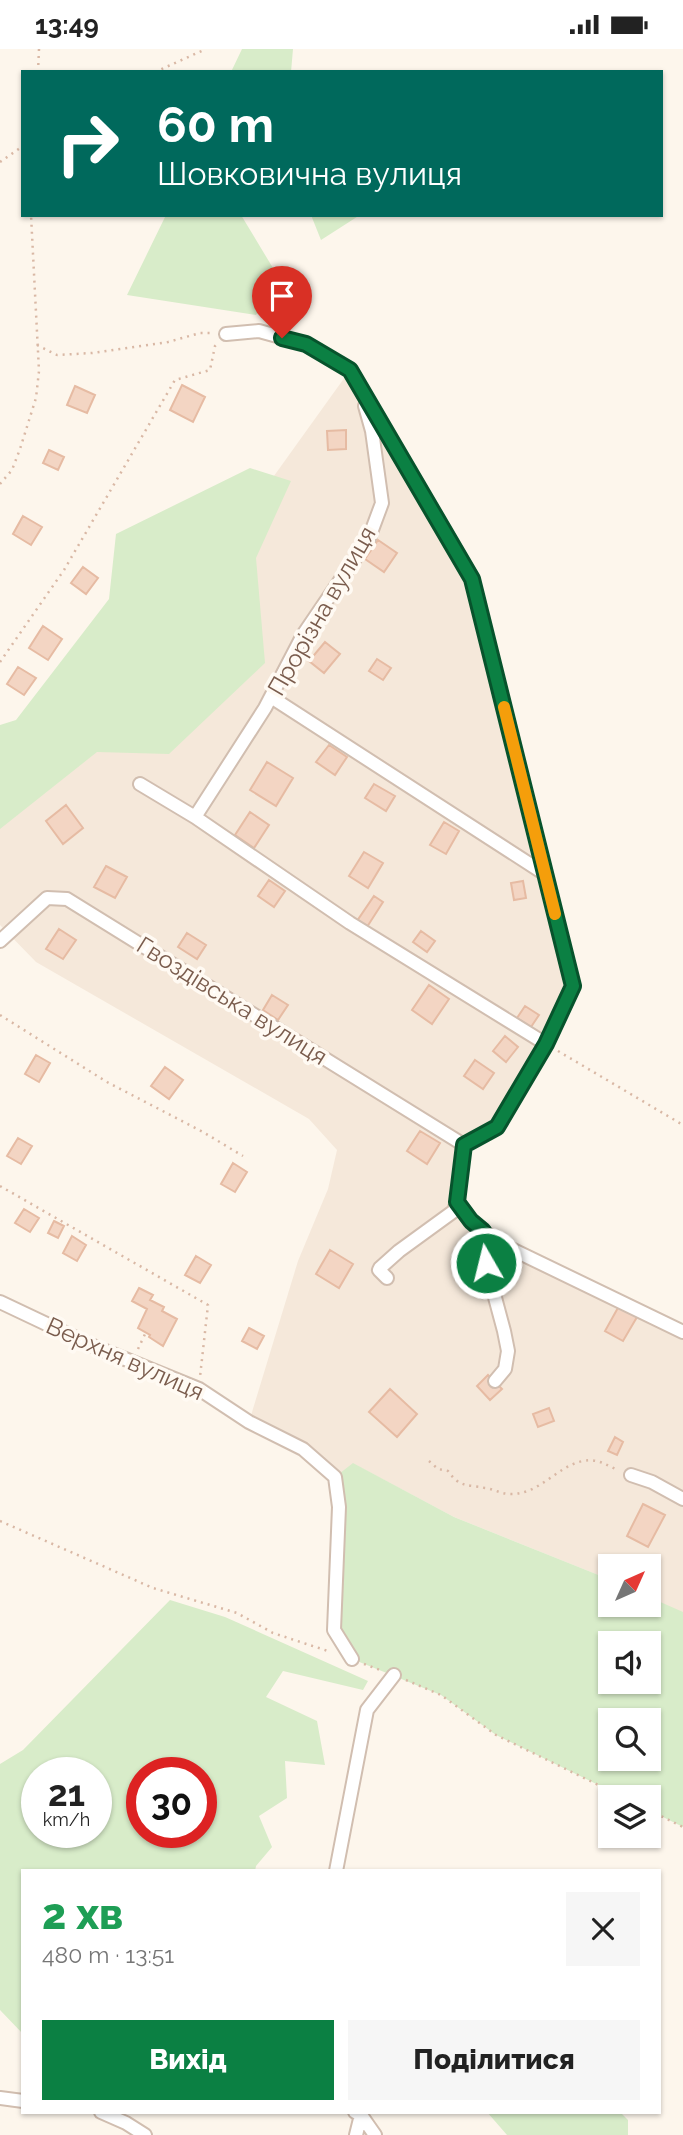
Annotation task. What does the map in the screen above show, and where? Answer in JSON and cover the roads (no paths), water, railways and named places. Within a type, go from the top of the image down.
[{"type":"street","points":[[226,334],[259,331],[306,344],[350,370],[472,579],[573,986],[546,1044],[497,1127],[466,1144],[454,1211],[399,1251],[384,1273]]},
{"type":"street","name":"Прорізна вулиця","points":[[195,817],[271,697],[303,635],[369,538],[382,503],[372,431],[360,388]]},
{"type":"street","points":[[271,697],[545,874]]},
{"type":"street","points":[[140,784],[195,817],[350,923],[546,1044]]},
{"type":"street","name":"Гвоздівська вулиця","points":[[0,941],[47,898],[67,899],[466,1144]]},
{"type":"street","points":[[457,1202],[471,1221],[497,1242],[683,1332]]},
{"type":"street","points":[[483,1231],[486,1263],[508,1351],[505,1369],[495,1381]]},
{"type":"street","name":"Верхня вулиця","points":[[0,1302],[93,1346],[199,1389],[249,1422],[303,1449],[335,1476],[339,1507],[334,1630],[352,1659]]},
{"type":"street","points":[[631,1475],[652,1482],[683,1499]]},
{"type":"street","points":[[336,1869],[367,1710],[394,1675]]},
{"type":"street","points":[[0,2098],[21,2101]]},
{"type":"street","points":[[106,2114],[145,2135]]},
{"type":"street","points":[[356,2135],[358,2114]]},
{"type":"street","points":[[358,2114],[375,2135]]}]
